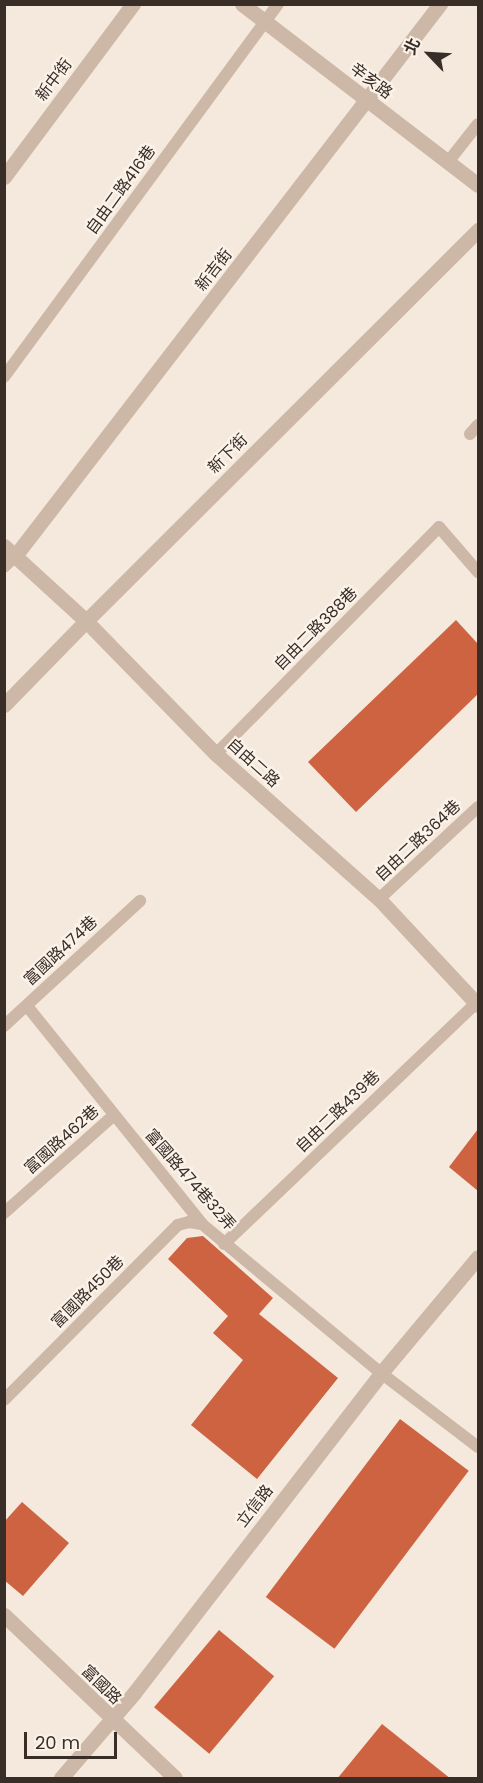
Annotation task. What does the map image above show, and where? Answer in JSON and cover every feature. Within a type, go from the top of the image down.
[{"type":"street","name":"新中街","points":[[4,177],[133,4]]},
{"type":"street","name":"辛亥路","points":[[242,4],[478,185]]},
{"type":"street","name":"新吉街","points":[[8,556],[368,101],[440,4]]},
{"type":"street","name":"新下街","points":[[4,705],[478,230]]},
{"type":"street","name":"自由二路","points":[[8,556],[86,621],[216,754],[379,899],[477,1004]]},
{"type":"street","name":"立信路","points":[[61,1779],[112,1720],[381,1373],[478,1257]]},
{"type":"street","name":"富國路","points":[[4,1615],[175,1779]]},
{"type":"lane","name":"自由二路416巷","points":[[4,377],[278,4]]},
{"type":"lane","points":[[448,162],[478,124]]},
{"type":"lane","name":"自由二路388巷","points":[[216,754],[439,527],[478,572]]},
{"type":"lane","name":"自由二路364巷","points":[[379,899],[478,807]]},
{"type":"lane","name":"富國路474巷","points":[[4,1026],[140,901]]},
{"type":"lane","name":"自由二路439巷","points":[[224,1244],[477,1004]]},
{"type":"lane","name":"富國路474巷32弄","points":[[27,1006],[202,1224],[381,1373],[478,1447]]},
{"type":"lane","name":"富國路462巷","points":[[4,1213],[114,1115]]},
{"type":"lane","name":"富國路450巷","points":[[4,1400],[178,1226],[189,1222],[202,1224]]},
{"type":"building","points":[[456,620],[478,644],[478,694],[356,812],[308,762]]},
{"type":"building","points":[[478,1129],[478,1191],[449,1167]]},
{"type":"building","points":[[203,1236],[273,1298],[259,1314],[338,1378],[257,1479],[191,1425],[243,1360],[213,1333],[228,1316],[168,1259],[187,1238]]},
{"type":"building","points":[[400,1419],[469,1471],[334,1649],[266,1597]]},
{"type":"building","points":[[22,1502],[69,1543],[23,1596],[4,1580],[4,1522]]},
{"type":"building","points":[[219,1630],[274,1676],[209,1754],[154,1707]]},
{"type":"building","points":[[382,1724],[451,1779],[337,1779]]}]
